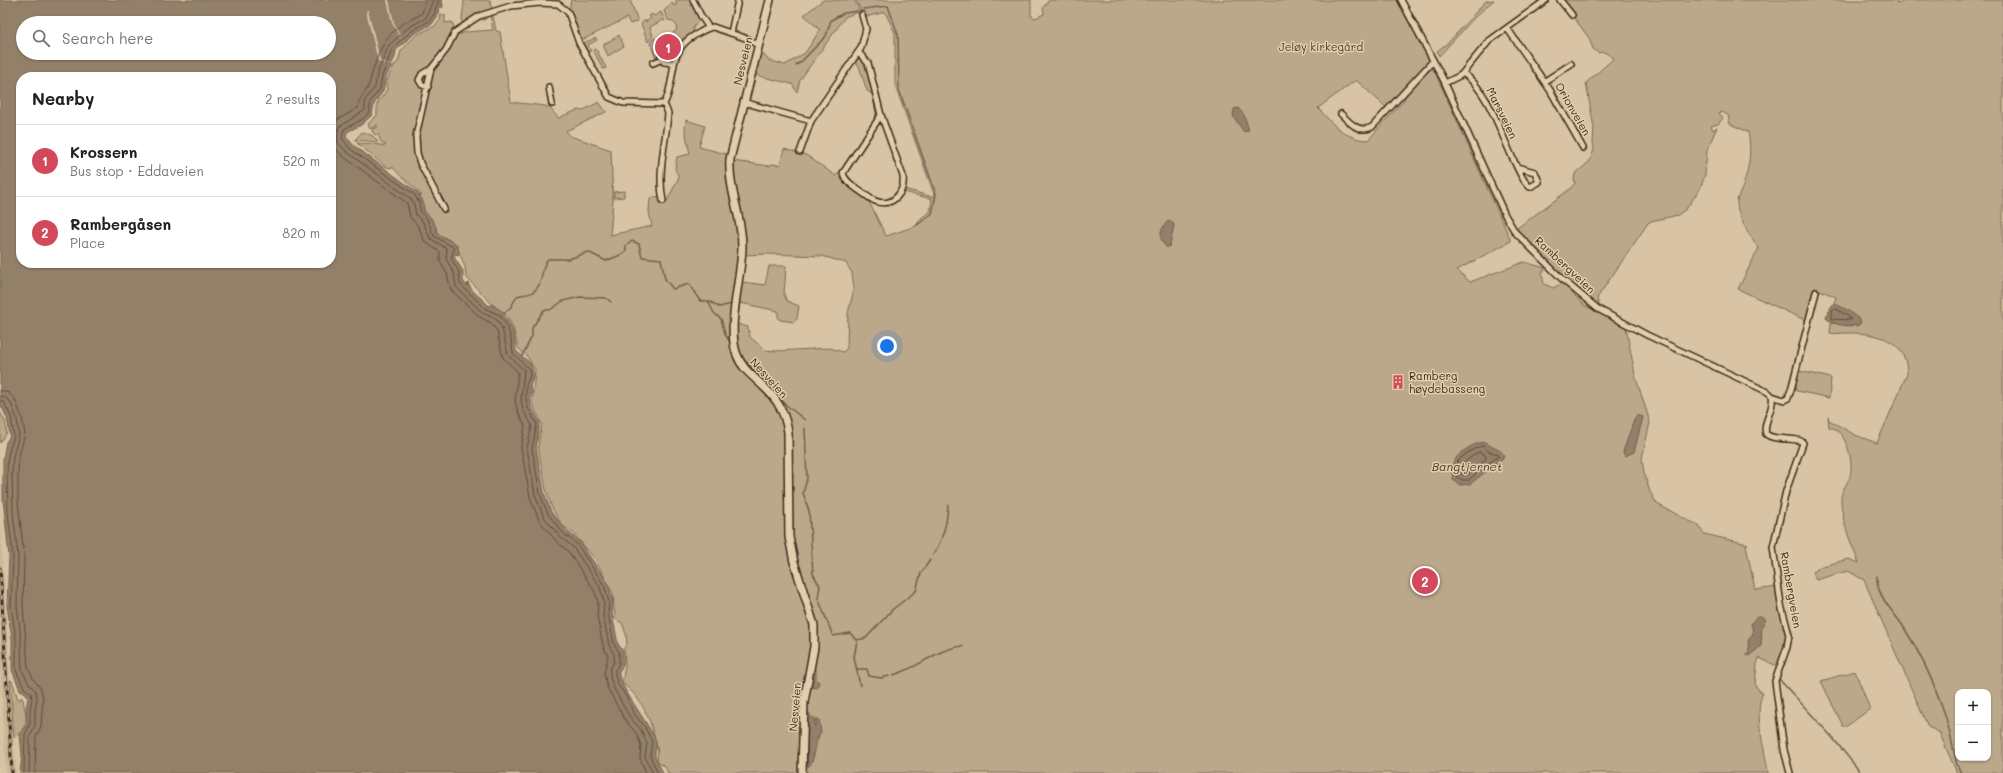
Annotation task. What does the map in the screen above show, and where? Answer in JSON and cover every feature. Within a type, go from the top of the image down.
[{"type":"main road","name":"Nesveien","points":[[770,0],[731,150],[730,168],[732,195],[740,227],[742,244],[734,344],[738,358],[743,366],[777,401],[784,415],[787,426],[789,445],[790,537],[794,562],[814,625],[814,646],[804,702],[802,773]]},
{"type":"street","points":[[693,0],[709,28]]},
{"type":"street","points":[[730,33],[738,0]]},
{"type":"street","name":"Rambergveien","points":[[1401,0],[1445,83],[1509,223],[1515,232],[1560,276],[1604,312],[1647,335],[1768,392],[1772,396],[1772,406],[1765,431],[1766,434],[1776,439],[1799,440],[1803,444],[1786,491],[1773,547],[1781,605],[1789,635],[1789,643],[1775,681],[1784,750],[1790,773]]},
{"type":"street","points":[[1445,83],[1463,73],[1485,46],[1546,0]]},
{"type":"street","points":[[1560,0],[1572,15]]},
{"type":"street","points":[[428,87],[422,86],[419,80],[422,74],[431,69],[446,50],[455,32],[479,16],[503,8],[540,3],[555,3],[568,12],[579,43],[609,97],[623,103],[664,104]]},
{"type":"street","points":[[800,152],[811,122],[858,53],[865,34],[862,15]]},
{"type":"street","points":[[664,104],[668,96],[673,63],[678,50],[690,38],[709,28],[716,28],[758,43]]},
{"type":"street","name":"Orionveien","points":[[1507,28],[1545,81],[1583,148]]},
{"type":"street","points":[[673,63],[664,62],[661,54],[665,50],[678,50]]},
{"type":"street","points":[[858,53],[868,63],[881,115],[904,181],[902,190],[898,197],[886,203],[871,199],[847,181],[843,173],[881,115]]},
{"type":"street","points":[[653,64],[662,59]]},
{"type":"street","points":[[1341,114],[1358,128],[1367,129],[1372,127],[1433,60]]},
{"type":"street","name":"Orionveien","points":[[1545,81],[1571,64]]},
{"type":"street","points":[[431,69],[416,136],[417,153],[420,163],[444,209]]},
{"type":"street","name":"Marsveien","points":[[1463,73],[1473,81],[1485,100],[1517,167],[1528,186],[1531,187],[1539,182],[1535,172],[1517,167]]},
{"type":"street","points":[[548,87],[552,104]]},
{"type":"street","points":[[743,102],[811,122]]},
{"type":"street","points":[[663,201],[661,186],[668,113],[664,104]]},
{"type":"street","points":[[1772,396],[1784,400],[1789,396],[1809,324],[1816,292]]},
{"type":"shaded area","points":[[0,524],[16,773],[6,773],[0,661]]},
{"type":"green space","name":"Jeløy kirkegård","points":[[464,0],[490,0],[496,31],[500,32],[511,102],[545,106],[550,108],[558,118],[578,110],[582,111],[599,102],[606,112],[566,131],[570,136],[611,150],[613,201],[610,235],[652,226],[649,212],[650,198],[659,196],[661,203],[667,201],[679,177],[675,169],[677,157],[690,154],[685,130],[686,120],[705,126],[699,147],[726,154],[732,161],[770,166],[771,164],[780,165],[784,149],[806,155],[836,176],[844,166],[841,172],[843,179],[877,204],[869,202],[886,236],[916,226],[921,218],[930,212],[932,199],[904,192],[904,189],[933,197],[934,194],[895,85],[895,33],[885,12],[866,17],[867,33],[862,12],[856,0],[1031,0],[1031,16],[1035,18],[1044,14],[1043,8],[1049,0],[1398,0],[1430,62],[1388,109],[1356,80],[1318,108],[1334,125],[1346,134],[1352,137],[1368,140],[1404,100],[1411,87],[1431,69],[1434,70],[1511,241],[1457,270],[1470,282],[1524,262],[1545,268],[1542,274],[1544,284],[1553,288],[1562,283],[1584,305],[1626,327],[1635,375],[1650,422],[1642,459],[1644,473],[1650,492],[1657,504],[1699,526],[1704,534],[1748,544],[1746,545],[1755,590],[1778,587],[1778,599],[1784,626],[1785,643],[1777,666],[1759,658],[1755,685],[1762,694],[1759,713],[1768,773],[668,773],[665,766],[658,763],[656,742],[642,705],[630,690],[622,683],[625,666],[624,648],[627,644],[626,634],[622,623],[615,619],[613,594],[596,560],[573,533],[562,525],[552,508],[546,490],[538,446],[542,424],[532,403],[535,370],[527,356],[518,348],[513,327],[507,316],[491,303],[466,277],[465,267],[456,244],[437,233],[433,221],[424,211],[423,202],[420,195],[422,195],[394,168],[386,167],[357,143],[386,145],[381,142],[378,134],[376,135],[372,132],[373,128],[377,128],[377,125],[370,129],[368,124],[377,115],[377,104],[387,90],[386,84],[394,65],[398,62],[401,51],[416,35],[435,26],[440,20],[441,14],[445,15],[445,23],[452,22],[457,35],[466,32],[493,30],[490,15],[484,20],[478,19],[469,26],[462,25]],"holes":[[[1174,225],[1170,245],[1167,248],[1163,243]],[[768,254],[822,256],[846,263],[852,273],[854,289],[848,313],[847,348],[843,352],[830,348],[776,351],[765,350],[750,337],[748,327],[737,324],[740,303],[778,311],[778,317],[780,320],[794,322],[797,319],[799,306],[787,301],[784,295],[786,266],[769,266],[765,285],[742,282],[744,255]],[[806,712],[808,712],[814,721],[814,726],[816,725],[821,732],[813,758],[808,766]]]},
{"type":"green space","points":[[571,0],[630,0],[638,21],[630,24],[627,18],[582,40],[579,39],[569,11]]},
{"type":"green space","points":[[676,0],[692,0],[700,19],[693,28],[693,34],[679,45],[669,44],[662,47],[656,58],[650,43],[654,38],[658,42],[676,31],[676,25],[674,22],[668,20],[664,11],[672,2],[674,6],[676,5]]},
{"type":"green space","points":[[823,0],[854,0],[863,20],[863,32],[861,18],[857,12],[845,17],[800,80],[797,92],[792,84],[755,75],[761,51],[768,60],[785,65],[805,53],[820,30],[804,15]]},
{"type":"green space","points":[[1494,0],[1475,17],[1439,56],[1437,51],[1448,43],[1486,1]]},
{"type":"green space","points":[[1561,0],[1896,0],[1897,3],[1907,0],[2003,0],[2003,773],[1957,773],[1939,732],[1928,727],[1864,580],[1848,571],[1816,580],[1812,572],[1822,566],[1849,559],[1859,563],[1845,525],[1841,501],[1842,493],[1851,474],[1849,451],[1839,433],[1835,429],[1829,427],[1828,416],[1829,420],[1855,435],[1877,443],[1907,374],[1905,360],[1900,350],[1892,342],[1881,337],[1856,333],[1830,334],[1831,323],[1858,326],[1859,319],[1834,303],[1836,297],[1815,288],[1807,321],[1738,289],[1759,248],[1741,219],[1737,207],[1737,199],[1743,186],[1748,166],[1750,146],[1748,132],[1730,124],[1728,115],[1722,112],[1719,113],[1723,118],[1718,124],[1711,126],[1713,130],[1717,127],[1707,150],[1705,175],[1700,189],[1686,209],[1678,215],[1648,223],[1597,298],[1599,307],[1568,283],[1516,229],[1570,189],[1575,183],[1575,174],[1589,162],[1594,150],[1594,128],[1586,83],[1614,58],[1604,52],[1598,53],[1593,49],[1589,38]]},
{"type":"green space","points":[[661,12],[665,21],[663,20],[650,27],[653,36],[648,42],[641,24],[645,20],[646,22],[651,18],[649,16],[652,14],[654,16]]},
{"type":"green space","points":[[619,35],[624,46],[608,56],[603,45]]},
{"type":"green space","points":[[596,38],[597,40],[588,45],[591,51],[587,52],[583,43]]},
{"type":"green space","points":[[596,49],[606,68],[603,69],[593,50]]},
{"type":"green space","points":[[859,58],[866,63],[878,114],[875,120],[876,113],[872,94],[867,91],[859,66],[854,62]]},
{"type":"green space","points":[[362,132],[373,136],[378,142],[355,140]]},
{"type":"green space","points":[[624,191],[624,197],[614,198],[614,192]]},
{"type":"green space","points":[[1799,371],[1831,378],[1829,398],[1793,390]]},
{"type":"green space","points":[[0,412],[5,421],[7,433],[0,443]]},
{"type":"green space","points":[[1855,671],[1870,709],[1844,728],[1821,681]]},
{"type":"green space","points":[[10,680],[12,681],[18,699],[20,700],[21,697],[23,699],[26,716],[23,729],[14,738]]},
{"type":"water","points":[[0,0],[442,0],[443,7],[438,8],[439,14],[432,24],[414,34],[396,50],[395,57],[386,77],[383,91],[374,104],[372,115],[361,125],[347,132],[346,136],[353,145],[418,193],[423,202],[424,211],[433,221],[437,233],[457,245],[459,252],[458,255],[455,254],[454,257],[463,271],[463,281],[467,286],[468,283],[474,292],[489,306],[491,304],[505,313],[504,316],[510,324],[513,332],[516,351],[530,363],[534,376],[530,386],[532,392],[530,399],[531,406],[540,423],[536,447],[544,492],[551,512],[567,531],[580,542],[608,583],[613,602],[612,614],[618,644],[623,651],[623,666],[619,671],[619,676],[656,741],[657,745],[655,756],[663,773],[20,773],[22,755],[20,734],[27,724],[26,708],[28,698],[26,693],[20,690],[12,670],[12,639],[7,606],[9,556],[3,499],[3,459],[6,442],[10,436],[7,418],[0,403]]},
{"type":"water","points":[[1238,108],[1244,115],[1249,130],[1244,132],[1233,116],[1234,109]]},
{"type":"water","points":[[1168,221],[1172,222],[1174,225],[1170,245],[1167,248],[1162,241],[1161,231]]},
{"type":"water","points":[[1834,303],[1849,311],[1861,321],[1860,324],[1852,326],[1842,325],[1826,318],[1828,311]]},
{"type":"water","points":[[1637,415],[1643,417],[1634,452],[1625,456],[1623,452]]},
{"type":"water","name":"Bangtjernet","points":[[1485,442],[1498,449],[1504,455],[1502,459],[1470,484],[1460,485],[1453,480],[1452,469],[1456,458],[1475,444]]},
{"type":"water","points":[[1757,616],[1761,616],[1766,620],[1762,626],[1761,646],[1749,656],[1746,654],[1749,651],[1748,641],[1753,633],[1751,623]]},
{"type":"water","points":[[816,670],[816,679],[819,682],[817,688],[810,687],[813,671]]},
{"type":"water","points":[[806,712],[808,712],[812,718],[815,718],[814,726],[816,725],[816,719],[819,719],[821,732],[816,741],[812,762],[809,766],[808,766]]},
{"type":"pier","points":[[387,0],[389,0],[394,23],[403,43],[392,23]]},
{"type":"pier","points":[[368,10],[380,60],[390,66],[378,61],[366,11]]},
{"type":"waterway","points":[[863,9],[888,6],[898,35],[899,90],[936,194],[932,214],[917,225]]},
{"type":"waterway","points":[[796,65],[801,62],[826,36],[831,20],[844,13],[858,11]]},
{"type":"waterway","points":[[504,313],[511,307],[517,296],[531,293],[536,289],[539,285],[548,259],[569,259],[588,252],[606,261],[619,256],[626,251],[626,246],[632,241],[639,244],[642,257],[661,259],[665,279],[673,289],[689,284],[700,301],[709,301],[719,307],[732,304]]},
{"type":"waterway","points":[[522,356],[532,336],[532,328],[544,310],[550,310],[563,301],[580,297],[606,298],[611,302]]},
{"type":"waterway","points":[[708,301],[714,313],[721,319],[725,334],[730,342]]},
{"type":"waterway","points":[[740,355],[786,405],[805,420]]},
{"type":"waterway","points":[[805,428],[807,479],[803,493],[809,511],[813,574],[820,586],[818,598],[833,636],[850,633],[857,641],[854,657],[860,686]]},
{"type":"waterway","points":[[933,555],[944,531],[948,505]]},
{"type":"waterway","points":[[857,640],[866,638],[893,609],[916,591],[921,573],[930,560]]},
{"type":"waterway","points":[[1877,576],[1877,583],[1882,597],[1909,635],[1934,685],[1949,727],[1957,765],[1961,773]]},
{"type":"waterway","points":[[893,675],[911,668],[944,651],[963,646]]},
{"type":"waterway","points":[[857,669],[867,669],[869,676],[881,678],[889,676]]},
{"type":"waterway","points":[[1778,678],[1832,737],[1861,773]]},
{"type":"railway","points":[[0,568],[12,773]]},
{"type":"place","name":"Krossern","points":[[668,47]]},
{"type":"place","name":"Ramberg høydebasseng","points":[[1398,382]]},
{"type":"place","name":"Rambergåsen","points":[[1425,581]]}]
